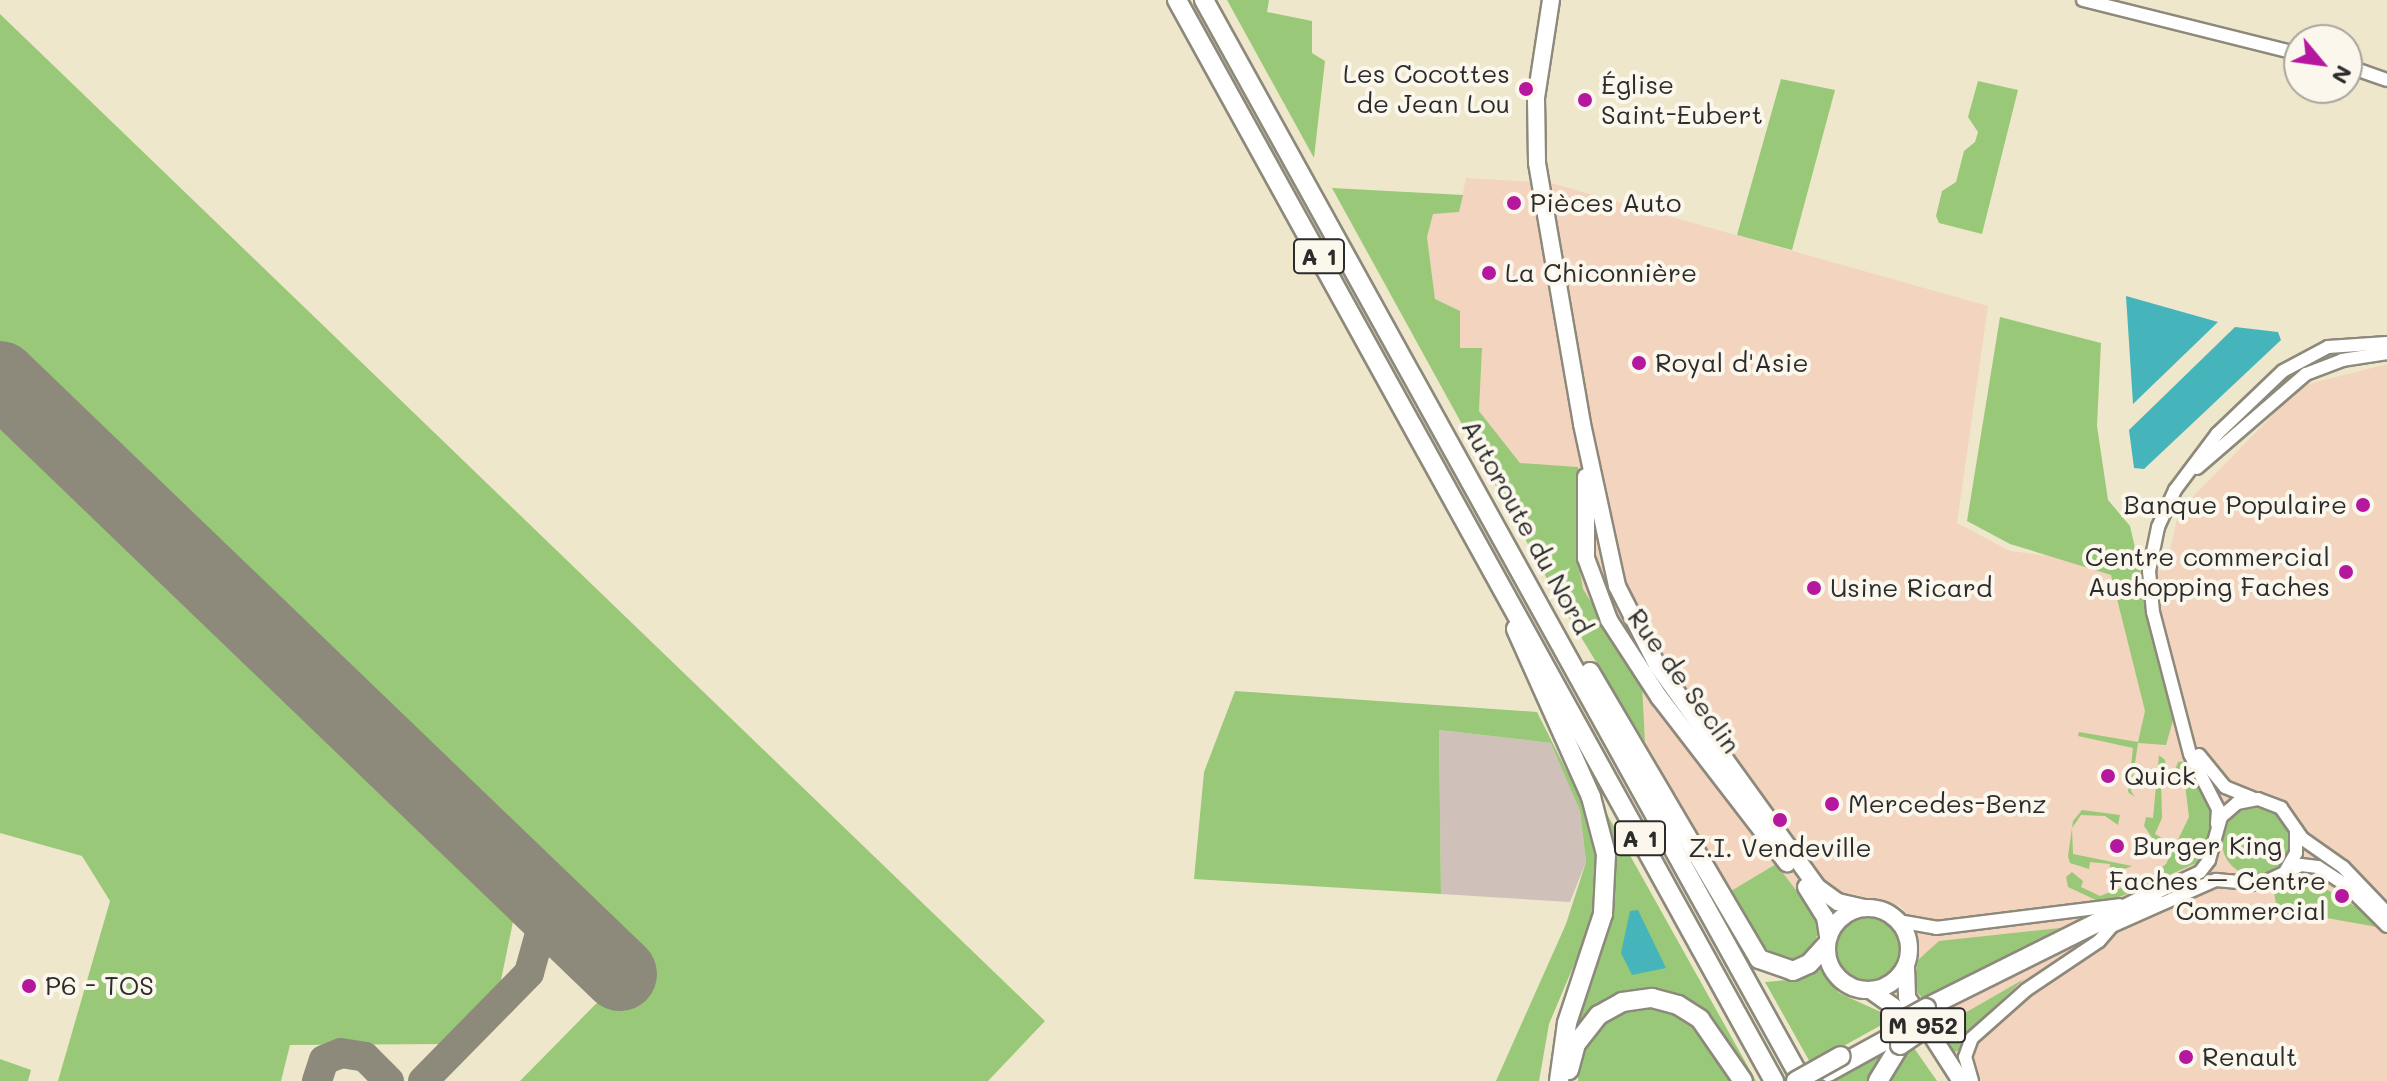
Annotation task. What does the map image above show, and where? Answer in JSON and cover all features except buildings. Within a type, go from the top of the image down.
[{"type":"highway","name":"Autoroute du Nord","points":[[1177,0],[1774,1081]]},
{"type":"highway","name":"Autoroute du Nord","points":[[1204,0],[1802,1081]]},
{"type":"highway","points":[[1506,595],[1525,658],[1591,797],[1604,840],[1605,901],[1561,1050],[1559,1081]]},
{"type":"highway","points":[[1564,646],[1577,650],[1759,959],[1777,970],[1793,971],[1809,964],[1827,940]]},
{"type":"highway","points":[[1796,1081],[1896,1036],[2153,895]]},
{"type":"highway","points":[[1931,1015],[2112,926]]},
{"type":"highway","points":[[1548,1081],[1559,1031],[1578,991]]},
{"type":"highway","points":[[1569,1081],[1571,1055],[1594,1019],[1615,1004],[1645,998],[1671,1002],[1695,1015],[1743,1081]]},
{"type":"highway","points":[[1878,1081],[1896,1036]]},
{"type":"highway","points":[[1812,1081],[1842,1060]]},
{"type":"main road","name":"Rue de Seclin","points":[[1551,0],[1536,98],[1535,147],[1582,424],[1612,566],[1644,644],[1817,887],[1838,902],[1863,908]]},
{"type":"main road","name":"Rue de Seclin","points":[[1582,424],[1586,558],[1602,604],[1659,697],[1817,902],[1827,940]]},
{"type":"main road","points":[[1863,908],[1879,909],[1898,921],[1908,940],[1907,961],[1895,980],[1870,990],[1839,979],[1827,940],[1842,917],[1863,908]]},
{"type":"main road","name":"M 952","points":[[1907,961],[1907,997],[1961,1081]]},
{"type":"main road","name":"M 952","points":[[1870,990],[1904,1015],[1948,1081]]},
{"type":"street","points":[[2083,0],[2283,50]]},
{"type":"street","points":[[2363,72],[2387,80]]},
{"type":"street","points":[[1898,921],[1936,928],[2095,911],[2153,895],[2200,872],[2213,844],[2218,809],[2190,754],[2149,581],[2155,534],[2178,487],[2223,426],[2291,364],[2328,347],[2387,343]]},
{"type":"street","points":[[2178,487],[2306,374],[2342,360],[2387,353]]},
{"type":"street","points":[[2186,730],[2215,779],[2281,808],[2296,828],[2387,913]]},
{"type":"street","points":[[2217,824],[2234,805],[2258,799]]},
{"type":"street","points":[[2283,874],[2296,853],[2296,828]]},
{"type":"street","points":[[2213,844],[2221,867],[2237,880]]},
{"type":"street","points":[[1972,1081],[1965,1057],[1977,1032],[2112,926],[2216,880],[2261,884],[2301,865],[2323,869],[2387,926]]},
{"type":"shaded area","points":[[1466,178],[1551,183],[1988,306],[1957,523],[2010,551],[2165,571],[2179,511],[2301,386],[2387,364],[2387,1081],[1976,1081],[1943,1035],[1919,966],[1918,935],[1901,906],[1849,893],[1816,916],[1776,864],[1731,891],[1645,742],[1642,682],[1583,589],[1577,553],[1578,467],[1521,464],[1479,411],[1482,348],[1460,348],[1435,299],[1427,237],[1433,213],[1459,212]]},
{"type":"shaded area","points":[[1439,730],[1552,743],[1580,811],[1586,862],[1570,902],[1441,894]]},
{"type":"green space","points":[[1227,0],[1269,0],[1267,12],[1312,21],[1312,53],[1325,61],[1314,158]]},
{"type":"green space","points":[[0,14],[1045,1021],[988,1081],[520,1081],[641,958],[0,343]]},
{"type":"green space","points":[[1781,79],[1835,90],[1792,250],[1737,235]]},
{"type":"green space","points":[[1978,81],[2018,90],[1982,234],[1939,223],[1936,216],[1942,191],[1956,182],[1964,151],[1975,142],[1978,132],[1968,117]]},
{"type":"green space","points":[[1332,188],[1463,195],[1459,212],[1433,214],[1427,237],[1435,299],[1460,311],[1460,348],[1482,348],[1479,411],[1520,463],[1578,467],[1577,553],[1583,589],[1642,683],[1645,742],[1562,606]]},
{"type":"green space","points":[[2000,317],[2101,343],[2097,426],[2108,500],[2130,526],[2174,717],[2166,745],[2138,743],[2131,791],[2135,797],[2128,792],[2133,748],[2078,736],[2079,732],[2138,742],[2145,711],[2111,575],[2010,544],[1967,521]]},
{"type":"green space","points":[[0,413],[516,907],[500,985],[443,1044],[290,1045],[281,1081],[58,1081],[110,901],[82,856],[0,833]]},
{"type":"green space","points":[[1235,691],[1537,712],[1589,815],[1597,856],[1597,896],[1587,934],[1549,1024],[1539,1081],[1496,1081],[1566,924],[1586,862],[1580,811],[1551,743],[1439,730],[1441,894],[1194,879],[1204,772]]},
{"type":"green space","points":[[2159,755],[2165,760],[2167,780],[2161,782],[2162,818],[2155,834],[2162,838],[2157,845],[2144,826],[2146,817],[2153,818]]},
{"type":"green space","points":[[2187,761],[2212,802],[2213,818],[2203,860],[2115,899],[2098,901],[2068,887],[2066,877],[2072,872],[2083,881],[2081,887],[2100,896],[2149,877],[2166,864],[2189,817],[2183,768],[2175,770],[2178,762]]},
{"type":"green space","points":[[1603,807],[1756,1081],[1749,1081],[1709,1019],[1641,991],[1565,1053],[1612,851]]},
{"type":"green space","points":[[2256,808],[2280,818],[2290,842],[2280,866],[2256,876],[2232,866],[2222,842],[2232,818]]},
{"type":"green space","points":[[2082,810],[2120,815],[2118,825],[2105,816],[2081,815],[2072,828],[2073,821]]},
{"type":"green space","points":[[2072,828],[2073,854],[2132,866],[2109,875],[2110,864],[2090,862],[2089,869],[2070,863]]},
{"type":"green space","points":[[1776,864],[1816,916],[1820,929],[1809,954],[1791,962],[1761,946],[1731,891]]},
{"type":"green space","points":[[2306,877],[2368,914],[2377,927],[2299,913],[2278,917],[2274,892]]},
{"type":"green space","points":[[1861,916],[1875,916],[1887,921],[1896,930],[1901,949],[1899,962],[1892,973],[1875,982],[1861,982],[1849,977],[1840,968],[1835,956],[1835,942],[1840,930],[1849,921]]},
{"type":"green space","points":[[2060,928],[1925,1001],[1913,988],[1918,960],[1939,941]]},
{"type":"green space","points":[[1819,967],[1839,993],[1894,1018],[1811,1064],[1765,982],[1799,979]]},
{"type":"green space","points":[[2024,979],[1980,1020],[1960,1050],[1952,1053],[1937,1029]]},
{"type":"green space","points":[[1650,1007],[1677,1013],[1698,1028],[1733,1081],[1578,1081],[1580,1054],[1603,1022],[1625,1010]]},
{"type":"green space","points":[[1914,1048],[1937,1081],[1888,1081],[1901,1057]]},
{"type":"green space","points":[[1877,1052],[1883,1055],[1871,1081],[1832,1081]]},
{"type":"green space","points":[[0,1059],[31,1070],[28,1081],[0,1081]]},
{"type":"water","points":[[2126,296],[2218,322],[2133,404]]},
{"type":"water","points":[[2235,327],[2278,332],[2281,340],[2144,469],[2134,468],[2129,430]]},
{"type":"water","points":[[1638,910],[1666,968],[1632,975],[1621,953],[1630,911]]},
{"type":"taxiway","points":[[423,1081],[529,973],[541,930],[533,891]]},
{"type":"taxiway","points":[[317,1081],[324,1060],[341,1053],[365,1057],[389,1081]]},
{"type":"runway","points":[[0,378],[620,974]]},
{"type":"place","name":"Les Cocottes de Jean Lou","points":[[1526,89]]},
{"type":"place","name":"Église Saint-Eubert","points":[[1585,100]]},
{"type":"place","name":"Pièces Auto","points":[[1514,203]]},
{"type":"place","name":"La Chiconnière","points":[[1489,273]]},
{"type":"place","name":"Royal d'Asie","points":[[1639,363]]},
{"type":"place","name":"Banque Populaire","points":[[2363,505]]},
{"type":"place","name":"Centre commercial Aushopping Faches","points":[[2346,572]]},
{"type":"place","name":"Usine Ricard","points":[[1814,588]]},
{"type":"place","name":"Quick","points":[[2108,776]]},
{"type":"place","name":"Mercedes-Benz","points":[[1832,804]]},
{"type":"place","name":"Z.I. Vendeville","points":[[1780,820]]},
{"type":"place","name":"Burger King","points":[[2117,846]]},
{"type":"place","name":"Faches – Centre Commercial","points":[[2342,896]]},
{"type":"place","name":"P6 - TOS","points":[[29,986]]},
{"type":"place","name":"Renault","points":[[2186,1057]]}]
